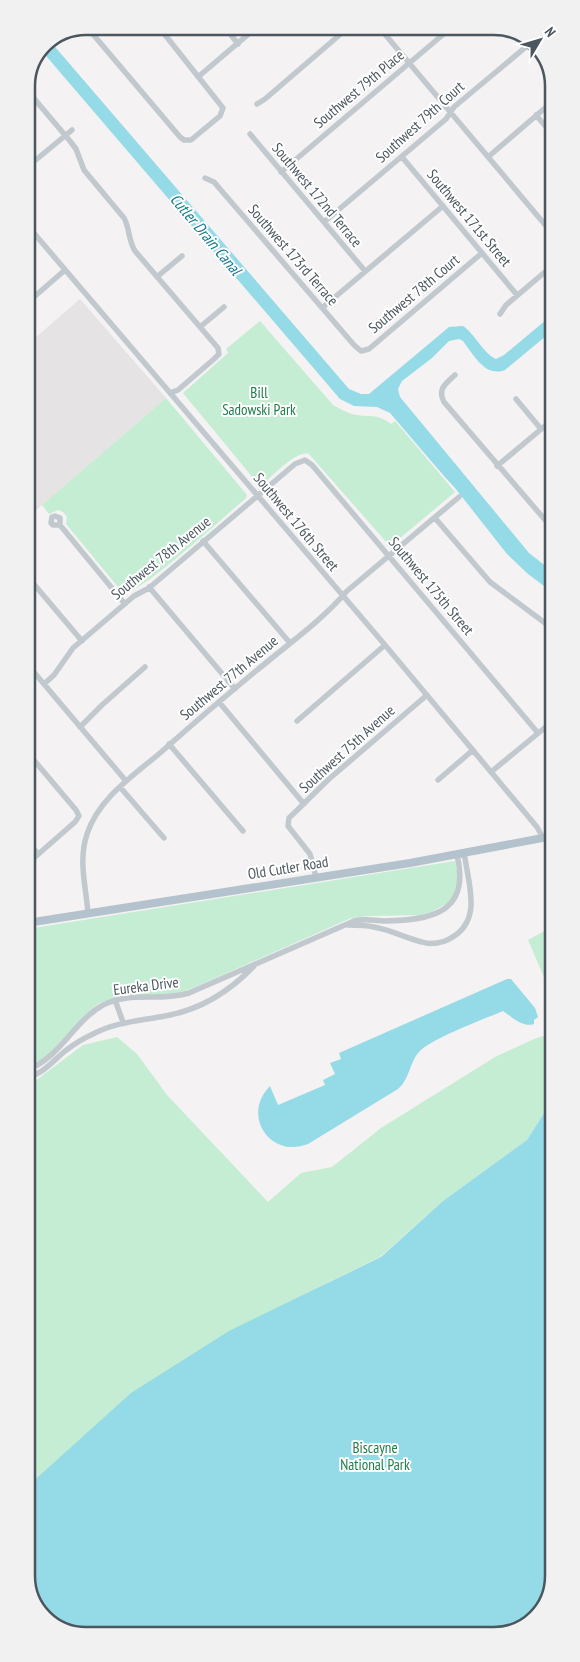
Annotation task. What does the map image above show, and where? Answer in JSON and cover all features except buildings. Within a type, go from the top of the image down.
[{"type":"main road","name":"Old Cutler Road","points":[[35,921],[460,854],[545,837]]},
{"type":"street","points":[[94,35],[180,137],[186,141],[193,139],[220,116],[223,111],[221,103],[165,35]]},
{"type":"street","points":[[231,35],[238,44]]},
{"type":"street","points":[[198,77],[248,35]]},
{"type":"street","points":[[257,104],[340,35]]},
{"type":"street","points":[[385,35],[545,225]]},
{"type":"street","name":"Southwest 79th Place","points":[[281,172],[443,35]]},
{"type":"street","name":"Southwest 79th Court","points":[[324,222],[446,119],[454,107],[515,56]]},
{"type":"street","points":[[35,99],[66,135],[76,149],[84,170],[128,224],[132,247],[216,345],[219,352],[214,359],[178,390],[170,393]]},
{"type":"street","points":[[488,157],[545,108]]},
{"type":"street","points":[[536,115],[545,126]]},
{"type":"street","points":[[35,161],[72,130]]},
{"type":"street","name":"Southwest 172nd Terrace","points":[[250,134],[365,271]]},
{"type":"street","name":"Southwest 171st Street","points":[[402,157],[518,295]]},
{"type":"street","name":"Southwest 173rd Terrace","points":[[205,178],[214,182],[354,345],[361,350]]},
{"type":"street","points":[[322,308],[443,206]]},
{"type":"street","name":"Southwest 176th Street","points":[[35,235],[492,772],[537,827],[542,838]]},
{"type":"street","name":"Southwest 78th Court","points":[[361,350],[369,349],[482,253]]},
{"type":"street","points":[[158,276],[182,256]]},
{"type":"street","points":[[35,296],[65,270]]},
{"type":"street","points":[[500,314],[506,305],[545,272]]},
{"type":"street","points":[[200,327],[224,307]]},
{"type":"street","points":[[455,375],[444,385],[441,394],[446,406],[545,520]]},
{"type":"street","points":[[516,399],[541,429]]},
{"type":"street","points":[[497,466],[545,426]]},
{"type":"street","name":"Southwest 78th Avenue","points":[[44,684],[54,675],[70,652],[82,640],[125,604],[149,588],[257,495],[302,460]]},
{"type":"street","name":"Southwest 175th Street","points":[[302,460],[312,465],[538,733]]},
{"type":"street","name":"Southwest 77th Avenue","points":[[88,913],[82,866],[86,838],[99,810],[120,787],[169,744],[290,643],[459,497]]},
{"type":"street","points":[[435,518],[490,582],[545,624]]},
{"type":"street","points":[[60,525],[125,604]]},
{"type":"street","points":[[203,541],[290,643]]},
{"type":"street","points":[[35,585],[82,640]]},
{"type":"street","points":[[149,588],[235,689]]},
{"type":"street","points":[[297,721],[385,645]]},
{"type":"street","points":[[80,727],[102,704],[145,667]]},
{"type":"street","points":[[35,673],[126,782]]},
{"type":"street","name":"Southwest 75th Avenue","points":[[316,877],[311,856],[288,824],[292,815],[329,779],[427,695]]},
{"type":"street","points":[[219,702],[304,804]]},
{"type":"street","points":[[492,772],[545,727]]},
{"type":"street","points":[[169,744],[242,832]]},
{"type":"street","points":[[438,780],[473,750]]},
{"type":"street","points":[[35,761],[76,810],[78,818],[35,857]]},
{"type":"street","points":[[120,787],[164,838]]},
{"type":"street","points":[[35,850],[38,854]]},
{"type":"street","points":[[460,854],[461,881],[458,893],[470,891]]},
{"type":"street","name":"Eureka Drive","points":[[346,925],[374,927],[425,943],[439,943],[447,940],[459,932],[468,920],[472,907],[465,858],[460,854]]},
{"type":"street","points":[[461,881],[468,880]]},
{"type":"street","name":"Eureka Drive","points":[[35,1066],[41,1063],[91,1013],[105,1004],[131,997],[162,998],[190,993],[358,920],[408,920],[428,917],[447,906],[458,893]]},
{"type":"street","points":[[374,919],[374,927]]},
{"type":"street","name":"Eureka Drive","points":[[35,1074],[44,1069],[80,1041],[100,1030],[123,1022],[165,1017],[190,1010],[217,997],[256,964]]},
{"type":"street","points":[[232,974],[236,981]]},
{"type":"street","points":[[115,1000],[123,1022]]},
{"type":"street","points":[[72,1031],[80,1041]]},
{"type":"street","points":[[59,1045],[64,1052]]},
{"type":"shaded area","points":[[80,299],[166,398],[35,511],[35,338]]},
{"type":"green space","name":"Bill Sadowski Park","points":[[260,321],[333,405],[356,415],[378,417],[391,424],[395,421],[455,492],[393,544],[388,544],[309,454],[298,456],[291,460],[263,484],[258,484],[183,393],[228,353],[226,349]]},
{"type":"green space","name":"Bill Sadowski Park","points":[[166,398],[247,495],[246,498],[165,568],[133,590],[123,593],[66,524],[67,517],[63,512],[58,510],[49,514],[42,505]]},
{"type":"green space","points":[[455,861],[458,878],[454,895],[449,902],[431,912],[420,915],[351,918],[193,988],[173,995],[125,995],[99,1003],[88,1012],[43,1060],[35,1063],[35,928]]},
{"type":"green space","points":[[545,931],[545,979],[528,940]]},
{"type":"green space","name":"Biscayne National Park","points":[[545,1036],[545,1112],[527,1140],[443,1201],[380,1257],[315,1289],[545,1565],[544,1586],[538,1602],[530,1612],[517,1622],[501,1627],[83,1627],[70,1624],[55,1616],[48,1610],[39,1596],[35,1583],[35,1081],[83,1045],[117,1037],[137,1054],[167,1095],[268,1202],[301,1173],[332,1167],[381,1128],[495,1057]]},
{"type":"water","name":"Cutler Drain Canal","points":[[55,46],[349,389],[361,394],[369,394],[449,327],[463,326],[496,359],[504,355],[545,321],[545,337],[505,370],[498,372],[486,368],[475,358],[463,341],[459,339],[449,341],[432,358],[402,381],[398,389],[400,397],[529,553],[545,566],[545,587],[507,554],[455,488],[390,413],[377,407],[354,406],[340,399],[46,56],[50,50]]},
{"type":"water","points":[[507,979],[511,979],[535,1008],[538,1017],[534,1020],[534,1024],[522,1023],[503,1011],[434,1041],[416,1056],[405,1081],[398,1089],[308,1144],[294,1147],[282,1145],[272,1140],[264,1132],[259,1121],[258,1109],[262,1097],[270,1086],[278,1105],[325,1085],[323,1080],[335,1074],[330,1063],[341,1059],[339,1053]]},
{"type":"water","name":"Biscayne National Park","points":[[545,1112],[545,1576],[544,1586],[538,1602],[530,1612],[517,1622],[501,1627],[83,1627],[60,1620],[48,1610],[39,1596],[35,1583],[35,1480],[131,1393],[229,1331],[381,1257],[443,1201],[527,1140]]}]
